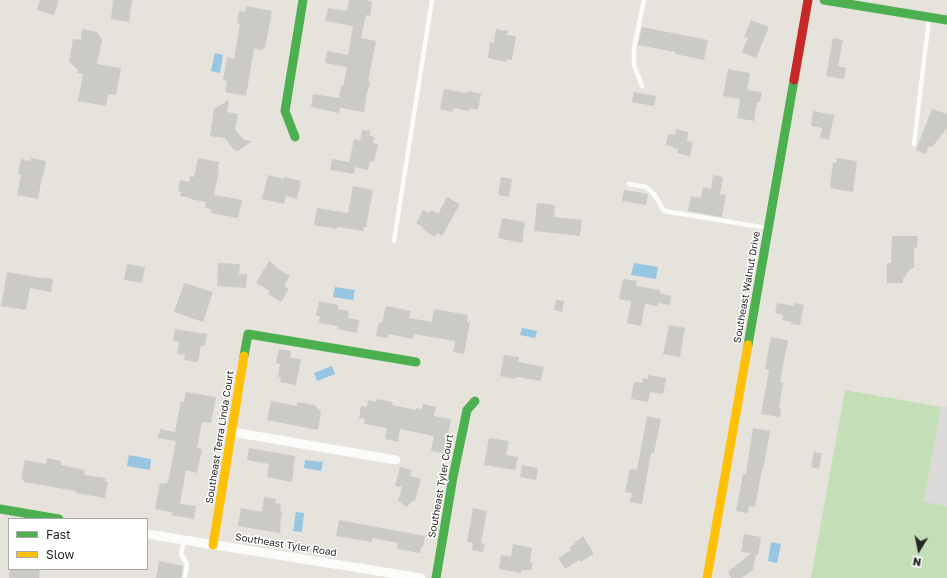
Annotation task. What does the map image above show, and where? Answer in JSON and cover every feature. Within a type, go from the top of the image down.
[{"type":"street","points":[[295,137],[285,111],[303,0]]},
{"type":"street","name":"Southeast Walnut Drive","points":[[707,578],[808,0]]},
{"type":"street","points":[[824,0],[947,20]]},
{"type":"street","name":"Southeast Terra Linda Court","points":[[213,545],[248,334],[416,362]]},
{"type":"street","name":"Southeast Tyler Court","points":[[436,578],[466,410],[474,401]]},
{"type":"street","points":[[232,432],[396,460]]},
{"type":"street","points":[[0,509],[53,518]]},
{"type":"street","name":"Southeast Tyler Road","points":[[148,534],[387,576],[421,578]]},
{"type":"lane","points":[[394,241],[432,0]]},
{"type":"lane","points":[[642,86],[634,65],[634,48],[644,0]]},
{"type":"lane","points":[[914,144],[930,18]]},
{"type":"lane","points":[[629,184],[646,187],[654,194],[664,211],[768,228]]},
{"type":"lane","points":[[184,540],[181,554],[187,564],[185,578]]},
{"type":"shaded area","points":[[947,406],[947,506],[924,503],[941,407]]},
{"type":"green space","points":[[845,390],[941,407],[924,502],[947,506],[947,578],[811,578]]},
{"type":"water","points":[[215,53],[223,55],[220,73],[211,71]]},
{"type":"water","points":[[634,263],[658,267],[656,279],[631,275]]},
{"type":"water","points":[[335,287],[355,290],[353,300],[333,297]]},
{"type":"water","points":[[522,328],[537,331],[535,338],[520,335]]},
{"type":"water","points":[[332,366],[335,374],[317,381],[314,373]]},
{"type":"water","points":[[129,455],[151,459],[150,470],[127,466]]},
{"type":"water","points":[[305,460],[323,462],[321,471],[304,468]]},
{"type":"water","points":[[296,512],[304,513],[302,532],[293,531]]},
{"type":"water","points":[[771,542],[781,544],[777,563],[768,561]]},
{"type":"building","points":[[40,0],[59,0],[54,15],[37,10]]},
{"type":"building","points":[[113,0],[132,0],[129,22],[111,19]]},
{"type":"building","points":[[349,0],[368,0],[372,2],[370,16],[366,15],[361,38],[376,41],[368,81],[370,81],[364,112],[340,108],[339,113],[311,107],[313,94],[339,98],[347,67],[325,63],[327,51],[348,55],[353,26],[325,21],[328,8],[347,11]]},
{"type":"building","points":[[246,6],[272,11],[265,48],[263,48],[263,50],[254,49],[246,96],[225,92],[227,81],[223,80],[227,57],[234,59],[240,24],[237,23],[239,11],[245,12]]},
{"type":"building","points":[[751,20],[769,27],[756,58],[742,52],[748,38],[744,37]]},
{"type":"building","points":[[642,27],[708,40],[704,60],[675,54],[675,52],[638,45]]},
{"type":"building","points":[[82,29],[97,32],[102,40],[97,64],[121,68],[116,95],[108,94],[106,106],[78,101],[83,74],[77,73],[78,70],[69,62],[73,39],[81,40]]},
{"type":"building","points":[[496,29],[508,31],[507,35],[516,36],[512,60],[507,59],[506,62],[488,58],[490,42],[494,43]]},
{"type":"building","points":[[833,38],[843,40],[838,66],[846,68],[844,79],[826,76]]},
{"type":"building","points":[[728,69],[750,73],[747,90],[762,92],[760,102],[757,102],[754,121],[737,118],[740,99],[723,96]]},
{"type":"building","points":[[444,89],[467,93],[468,91],[481,94],[478,110],[470,108],[469,111],[453,108],[453,112],[440,109]]},
{"type":"building","points":[[634,92],[656,96],[654,106],[632,102]]},
{"type":"building","points":[[229,100],[227,112],[238,114],[235,130],[244,140],[252,141],[238,151],[234,150],[224,137],[210,136],[214,109]]},
{"type":"building","points":[[932,109],[947,114],[947,128],[933,146],[928,147],[926,154],[916,150]]},
{"type":"building","points":[[813,111],[834,115],[829,140],[820,138],[822,128],[811,126]]},
{"type":"building","points":[[676,129],[688,132],[687,141],[693,142],[690,156],[677,153],[678,149],[673,148],[673,146],[666,145],[668,134],[675,135]]},
{"type":"building","points":[[362,130],[370,131],[369,135],[374,137],[373,143],[378,144],[374,162],[370,161],[368,170],[355,167],[354,174],[330,170],[332,159],[349,162],[354,139],[360,141]]},
{"type":"building","points":[[31,158],[46,161],[38,199],[17,195],[21,175],[18,174],[21,159],[31,161]]},
{"type":"building","points":[[198,158],[219,162],[214,195],[242,200],[238,218],[211,213],[211,209],[205,208],[206,202],[180,196],[181,192],[178,191],[180,180],[189,182],[190,176],[194,177]]},
{"type":"building","points":[[837,158],[857,161],[853,192],[830,188],[833,162],[836,163]]},
{"type":"building","points":[[268,175],[301,181],[297,199],[286,196],[284,204],[262,199]]},
{"type":"building","points":[[713,175],[723,177],[720,194],[726,195],[722,217],[688,211],[691,196],[701,198],[703,187],[711,189]]},
{"type":"building","points":[[501,177],[512,179],[509,197],[498,195]]},
{"type":"building","points":[[353,186],[373,190],[366,227],[364,227],[363,231],[314,225],[317,208],[348,213]]},
{"type":"building","points":[[624,190],[648,194],[646,205],[622,201]]},
{"type":"building","points":[[447,197],[460,204],[442,236],[437,233],[435,237],[422,229],[423,227],[416,223],[423,210],[429,213],[431,210],[438,214]]},
{"type":"building","points":[[537,203],[555,205],[554,217],[582,220],[580,236],[534,231]]},
{"type":"building","points":[[502,218],[525,222],[522,243],[498,238]]},
{"type":"building","points":[[892,236],[918,236],[917,248],[914,247],[914,268],[911,268],[903,279],[903,283],[887,283],[887,263],[891,263]]},
{"type":"building","points":[[269,261],[276,266],[275,267],[290,276],[284,286],[289,289],[281,302],[268,294],[270,291],[256,283]]},
{"type":"building","points":[[218,263],[240,264],[239,274],[247,274],[246,288],[217,286]]},
{"type":"building","points":[[127,264],[145,267],[142,283],[124,280]]},
{"type":"building","points":[[7,272],[53,279],[51,292],[30,288],[26,310],[1,306]]},
{"type":"building","points":[[623,279],[637,281],[636,286],[660,290],[660,293],[671,296],[670,305],[658,303],[658,306],[645,304],[641,326],[627,323],[631,301],[619,299]]},
{"type":"building","points":[[184,283],[213,292],[203,322],[174,312]]},
{"type":"building","points":[[556,300],[564,301],[562,312],[554,310]]},
{"type":"building","points":[[319,301],[338,305],[338,309],[349,311],[348,318],[359,320],[357,333],[337,329],[338,326],[319,323],[320,316],[316,316]]},
{"type":"building","points":[[777,303],[794,306],[795,303],[804,305],[800,325],[791,324],[791,322],[782,320],[783,315],[775,313]]},
{"type":"building","points":[[386,306],[411,311],[409,318],[432,322],[434,309],[468,315],[467,322],[470,322],[464,354],[453,352],[455,341],[414,334],[413,339],[389,334],[388,338],[376,336],[379,322],[382,323]]},
{"type":"building","points":[[669,325],[685,328],[680,357],[663,354]]},
{"type":"building","points":[[175,329],[207,334],[205,346],[201,345],[198,362],[184,360],[185,355],[177,354],[179,342],[173,341]]},
{"type":"building","points":[[771,337],[788,340],[780,382],[783,383],[779,408],[781,408],[780,417],[761,414],[769,370],[765,369]]},
{"type":"building","points":[[279,349],[291,351],[290,358],[301,359],[296,385],[280,382],[281,377],[278,377],[280,364],[276,363]]},
{"type":"building","points":[[504,355],[519,357],[518,362],[544,367],[541,381],[500,376]]},
{"type":"building","points":[[648,375],[666,378],[663,394],[650,392],[648,402],[631,399],[634,382],[642,383],[643,378],[648,379]]},
{"type":"building","points":[[186,392],[216,397],[211,423],[202,422],[197,448],[202,449],[197,473],[186,470],[180,504],[196,506],[194,519],[171,515],[172,512],[155,509],[160,483],[168,483],[176,441],[158,438],[160,429],[175,432],[181,401],[184,402]]},
{"type":"building","points":[[377,399],[393,402],[392,405],[416,410],[416,408],[422,409],[423,404],[436,407],[434,416],[451,419],[444,453],[431,451],[434,436],[400,429],[398,442],[385,439],[387,428],[364,424],[365,419],[359,418],[361,406],[367,407],[368,400],[376,402]]},
{"type":"building","points":[[271,401],[297,406],[297,402],[315,405],[321,412],[318,430],[267,420]]},
{"type":"building","points":[[647,416],[661,419],[654,453],[651,453],[642,504],[630,502],[632,493],[625,492],[630,469],[637,470]]},
{"type":"building","points":[[753,428],[770,431],[755,507],[749,506],[748,513],[736,511],[743,474],[746,474]]},
{"type":"building","points":[[489,438],[509,441],[506,455],[518,457],[515,470],[484,465]]},
{"type":"building","points":[[249,448],[295,456],[292,482],[267,477],[269,464],[247,460]]},
{"type":"building","points":[[814,452],[822,453],[819,469],[811,467]]},
{"type":"building","points":[[47,458],[61,461],[61,465],[85,470],[84,475],[106,478],[105,481],[108,482],[105,498],[76,493],[76,491],[24,482],[24,480],[21,479],[25,460],[46,464]]},
{"type":"building","points":[[522,465],[538,468],[536,480],[520,477]]},
{"type":"building","points":[[400,467],[412,470],[410,476],[421,479],[415,500],[407,507],[398,501],[402,487],[395,486]]},
{"type":"building","points":[[264,497],[276,499],[275,503],[281,504],[280,511],[282,512],[280,533],[238,526],[241,508],[262,512]]},
{"type":"building","points":[[473,508],[487,511],[481,543],[485,544],[483,552],[472,550],[473,543],[467,542]]},
{"type":"building","points":[[339,520],[425,536],[423,547],[421,547],[420,553],[397,549],[398,543],[372,538],[372,542],[336,536]]},
{"type":"building","points":[[744,534],[761,537],[758,555],[756,554],[753,570],[742,578],[731,578],[728,572],[751,553],[741,552]]},
{"type":"building","points":[[583,536],[594,554],[580,562],[579,560],[565,569],[558,558],[571,550],[569,548]]},
{"type":"building","points":[[513,544],[532,548],[530,562],[533,563],[531,570],[522,570],[521,573],[499,569],[501,555],[511,557]]},
{"type":"building","points":[[159,561],[183,566],[181,578],[156,578]]},
{"type":"building","points":[[10,570],[40,570],[39,578],[9,578]]},
{"type":"traffic: fast","points":[[295,137],[285,111],[303,0]]},
{"type":"traffic: fast","points":[[824,0],[947,20]]},
{"type":"traffic: fast","points":[[748,345],[794,80]]},
{"type":"traffic: fast","points":[[244,356],[248,334],[416,362]]},
{"type":"traffic: fast","points":[[436,578],[453,477],[467,410],[475,401]]},
{"type":"traffic: fast","points":[[0,509],[53,518]]},
{"type":"traffic: slow","points":[[707,578],[748,345]]},
{"type":"traffic: slow","points":[[213,545],[244,356]]},
{"type":"traffic: jam","points":[[794,80],[808,0]]}]
